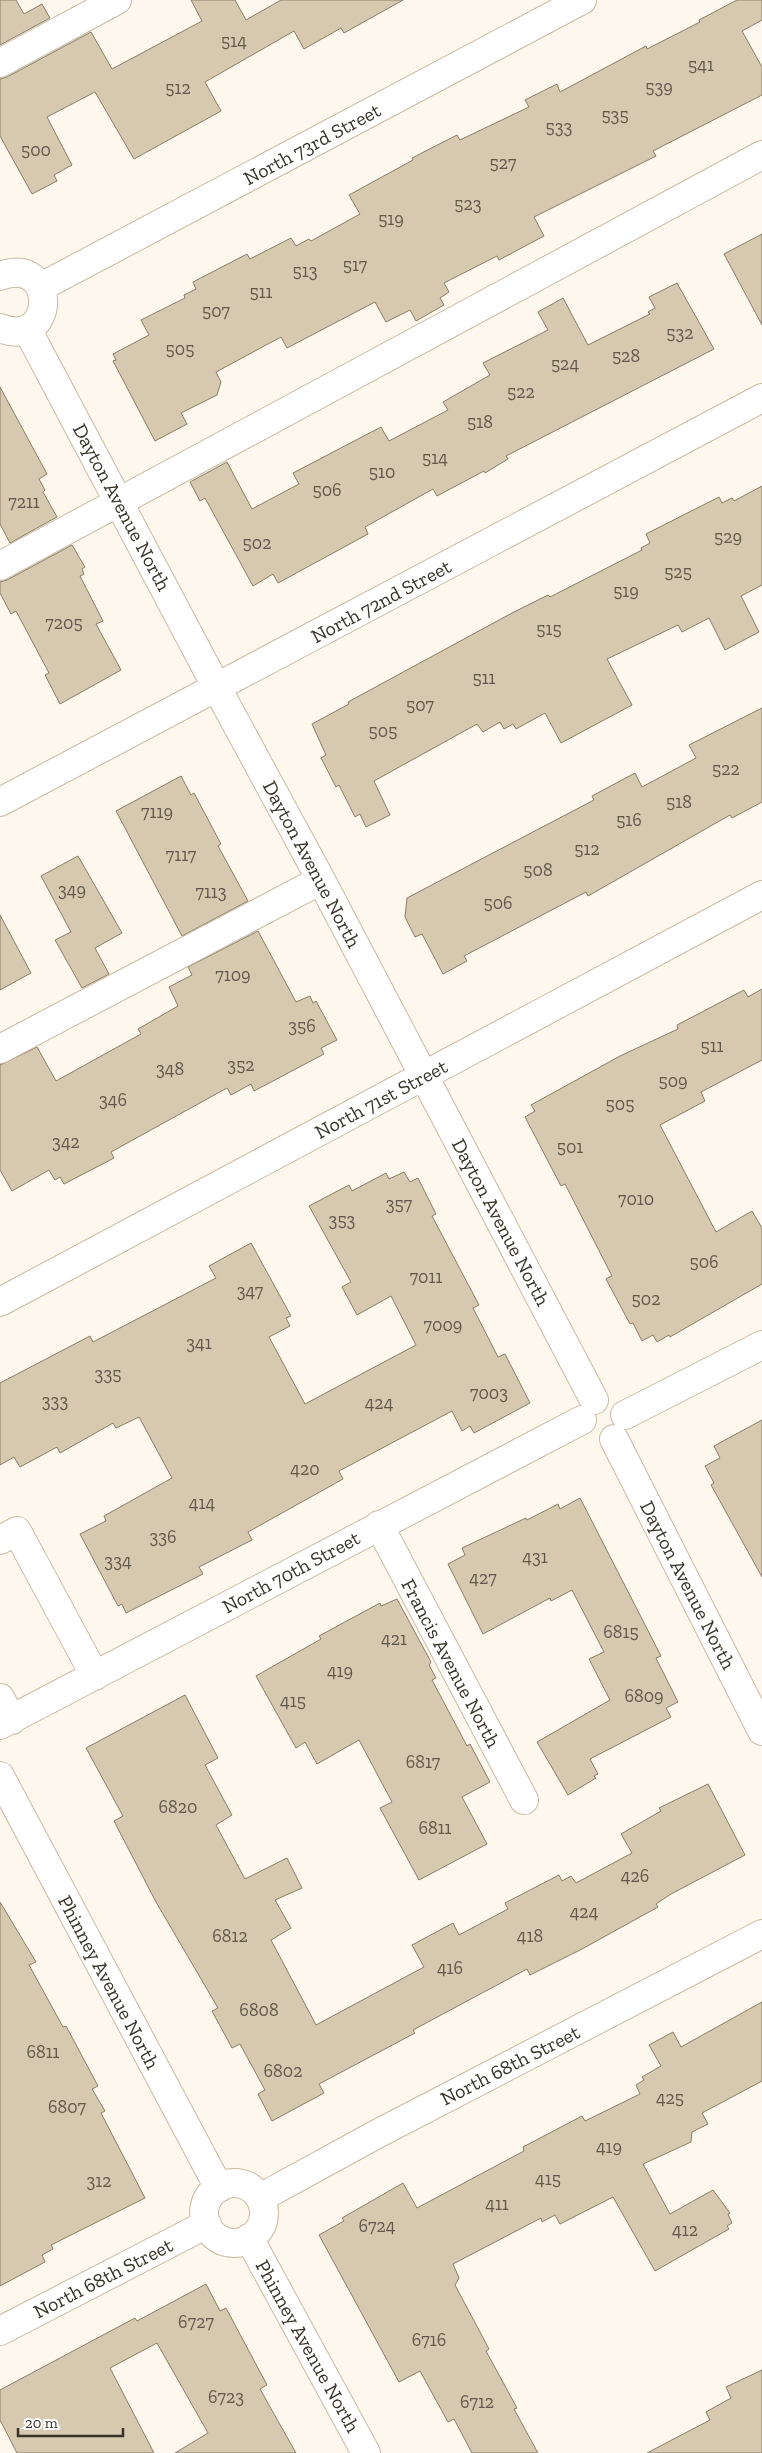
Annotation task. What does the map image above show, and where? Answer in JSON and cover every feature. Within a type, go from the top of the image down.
[{"type":"street","points":[[0,63],[117,0]]},
{"type":"street","name":"North 73rd Street","points":[[41,287],[582,0]]},
{"type":"street","points":[[0,566],[762,156]]},
{"type":"street","points":[[0,276],[17,272],[27,274],[41,287],[44,297],[41,316],[35,324],[17,332],[0,328]]},
{"type":"street","name":"Dayton Avenue North","points":[[27,329],[424,1076],[588,1410]]},
{"type":"street","name":"North 72nd Street","points":[[0,802],[762,398]]},
{"type":"street","points":[[0,1049],[321,880]]},
{"type":"street","name":"North 71st Street","points":[[0,1302],[762,895]]},
{"type":"street","points":[[620,1427],[618,1403],[598,1398],[588,1410],[587,1434],[592,1438],[607,1441],[620,1427],[762,1345]]},
{"type":"street","name":"North 70th Street","points":[[4,1714],[95,1676],[379,1526],[588,1410]]},
{"type":"street","name":"Dayton Avenue North","points":[[620,1427],[762,1731]]},
{"type":"street","name":"Francis Avenue North","points":[[379,1526],[524,1800]]},
{"type":"street","points":[[0,1540],[17,1531],[95,1676]]},
{"type":"street","name":"Phinney Avenue North","points":[[0,1776],[219,2188]]},
{"type":"street","name":"North 68th Street","points":[[260,2198],[377,2134],[762,1934]]},
{"type":"street","points":[[238,2183],[248,2186],[260,2198],[264,2210],[263,2220],[260,2229],[249,2238],[235,2243],[226,2241],[217,2237],[207,2224],[204,2213],[206,2204],[211,2194],[219,2188],[238,2183]]},
{"type":"street","name":"North 68th Street","points":[[0,2331],[207,2224]]},
{"type":"street","name":"Phinney Avenue North","points":[[249,2238],[366,2453]]},
{"type":"building","points":[[0,0],[16,0],[24,14],[42,4],[50,18],[0,45]]},
{"type":"building","points":[[191,0],[235,0],[246,20],[281,0],[403,0],[344,33],[341,28],[304,49],[294,31],[205,82],[221,111],[134,159],[95,92],[47,117],[72,165],[54,175],[57,181],[32,194],[0,136],[0,79],[91,32],[112,69],[202,21]]},
{"type":"building","points":[[737,0],[762,0],[762,20],[742,31],[762,67],[762,95],[653,151],[656,156],[534,217],[544,236],[499,260],[497,256],[444,283],[449,292],[440,298],[444,305],[416,321],[410,310],[386,322],[375,302],[287,348],[281,337],[216,372],[221,382],[217,395],[181,413],[187,424],[155,441],[113,361],[116,360],[113,354],[149,335],[141,320],[185,298],[184,295],[196,289],[193,282],[247,254],[250,259],[291,238],[296,246],[309,239],[311,241],[360,214],[349,195],[413,160],[412,158],[457,135],[460,140],[529,107],[525,100],[557,84],[560,92],[646,46],[647,49],[700,22],[699,20]]},
{"type":"building","points":[[762,234],[762,325],[724,254]]},
{"type":"building","points":[[677,283],[714,349],[506,456],[508,459],[485,473],[484,471],[437,496],[433,489],[365,527],[368,534],[278,583],[273,574],[253,586],[205,498],[200,501],[190,482],[227,462],[252,509],[299,484],[293,473],[381,427],[389,441],[448,410],[443,402],[490,375],[483,363],[548,330],[538,312],[563,298],[588,345],[650,314],[648,312],[655,308],[649,297]]},
{"type":"building","points":[[0,387],[47,474],[39,479],[45,490],[43,492],[57,517],[10,543],[0,524]]},
{"type":"building","points":[[762,486],[762,585],[741,596],[759,632],[725,650],[709,618],[682,632],[678,625],[607,659],[632,705],[561,743],[545,713],[516,729],[513,724],[504,729],[500,722],[483,732],[477,724],[374,781],[390,815],[366,827],[360,814],[355,817],[339,785],[336,787],[321,758],[326,755],[312,724],[349,704],[348,702],[512,613],[548,595],[550,597],[642,550],[641,548],[650,543],[646,534],[719,497],[722,503],[732,498],[734,501]]},
{"type":"building","points":[[72,545],[85,567],[82,569],[84,574],[80,576],[103,621],[96,624],[121,670],[60,704],[45,675],[49,673],[16,611],[11,614],[0,593],[0,582]]},
{"type":"building","points":[[762,708],[762,802],[732,818],[730,815],[588,896],[586,892],[464,956],[467,961],[443,974],[422,934],[415,937],[405,917],[407,898],[594,800],[592,796],[635,773],[642,787],[696,758],[689,745]]},
{"type":"building","points":[[181,776],[191,795],[194,793],[221,844],[218,846],[248,901],[182,936],[116,811]]},
{"type":"building","points":[[78,856],[122,933],[95,948],[109,974],[82,988],[55,940],[71,932],[41,876]]},
{"type":"building","points":[[0,915],[31,973],[0,990]]},
{"type":"building","points":[[258,931],[296,1002],[310,996],[313,1003],[316,1001],[337,1040],[321,1048],[324,1054],[254,1091],[251,1084],[231,1095],[227,1088],[111,1152],[114,1158],[64,1184],[60,1177],[55,1180],[49,1170],[12,1191],[0,1170],[0,1065],[37,1047],[56,1081],[141,1034],[138,1029],[178,1006],[169,987],[192,975],[188,967]]},
{"type":"building","points":[[762,989],[762,1060],[701,1092],[705,1101],[660,1125],[716,1232],[752,1211],[762,1228],[762,1284],[670,1337],[669,1335],[657,1342],[653,1335],[642,1341],[633,1323],[630,1324],[606,1279],[612,1276],[565,1184],[561,1186],[525,1117],[535,1111],[531,1105],[620,1056],[678,1029],[677,1025],[744,990],[748,997]]},
{"type":"building","points":[[404,1172],[410,1182],[418,1178],[436,1214],[432,1216],[479,1305],[473,1308],[498,1357],[505,1354],[530,1403],[474,1433],[470,1426],[462,1431],[452,1411],[339,1471],[343,1479],[248,1532],[252,1540],[199,1567],[203,1574],[126,1613],[122,1604],[118,1606],[80,1534],[106,1521],[104,1516],[172,1478],[139,1417],[116,1428],[113,1423],[60,1453],[57,1447],[20,1467],[14,1457],[0,1465],[0,1383],[90,1336],[93,1342],[216,1278],[209,1266],[251,1243],[291,1316],[286,1318],[290,1326],[269,1337],[305,1404],[416,1345],[391,1296],[357,1315],[342,1287],[351,1282],[309,1206],[349,1185],[352,1191],[386,1173],[389,1179]]},
{"type":"building","points":[[762,1420],[762,1577],[711,1485],[714,1483],[705,1466],[720,1458],[714,1446]]},
{"type":"building","points":[[580,1498],[661,1656],[656,1658],[678,1702],[666,1708],[671,1717],[590,1759],[598,1774],[594,1776],[596,1778],[568,1795],[537,1742],[610,1700],[589,1659],[604,1652],[572,1590],[551,1601],[550,1598],[483,1634],[448,1564],[465,1555],[462,1548],[526,1518],[527,1520],[558,1504],[560,1509]]},
{"type":"building","points":[[397,1599],[431,1662],[429,1665],[436,1678],[432,1680],[467,1746],[470,1744],[490,1782],[462,1797],[487,1844],[419,1880],[380,1808],[392,1802],[359,1740],[317,1764],[305,1742],[296,1748],[256,1676],[321,1639],[319,1636],[380,1603],[381,1606]]},
{"type":"building","points":[[185,1695],[218,1758],[205,1765],[232,1815],[216,1825],[245,1879],[287,1858],[302,1888],[275,1900],[291,1928],[271,1940],[316,2025],[424,1967],[412,1945],[453,1923],[459,1935],[508,1909],[505,1903],[559,1875],[562,1881],[571,1876],[576,1883],[632,1853],[621,1834],[661,1811],[659,1808],[708,1784],[745,1855],[671,1894],[656,1904],[658,1907],[582,1949],[530,1975],[527,1969],[413,2030],[415,2033],[319,2084],[324,2093],[272,2121],[258,2094],[265,2090],[240,2044],[232,2048],[212,2011],[218,2008],[156,1902],[114,1821],[123,1816],[86,1748]]},
{"type":"building","points":[[0,1902],[36,1962],[29,1965],[63,2027],[66,2026],[98,2086],[92,2089],[105,2111],[101,2113],[145,2198],[51,2245],[53,2249],[42,2255],[45,2262],[0,2286]]},
{"type":"building","points":[[762,2002],[762,2081],[702,2113],[708,2124],[692,2132],[691,2142],[643,2164],[670,2214],[713,2190],[730,2213],[728,2214],[732,2223],[727,2226],[729,2229],[655,2271],[613,2197],[560,2224],[555,2215],[542,2222],[541,2218],[453,2264],[459,2278],[455,2285],[489,2349],[486,2351],[517,2408],[514,2409],[538,2453],[472,2453],[454,2419],[448,2422],[420,2371],[399,2382],[319,2235],[344,2221],[342,2218],[403,2183],[417,2208],[524,2151],[523,2147],[582,2116],[585,2121],[640,2094],[636,2085],[644,2080],[642,2077],[661,2066],[649,2045],[673,2032],[681,2047]]},
{"type":"building","points":[[206,2284],[220,2311],[226,2308],[267,2385],[260,2389],[296,2453],[175,2453],[208,2433],[157,2343],[110,2368],[154,2453],[17,2453],[0,2420],[0,2390],[135,2318],[137,2321]]},
{"type":"building","points":[[762,2370],[762,2453],[647,2453],[710,2420],[706,2412],[731,2398],[726,2387]]}]
